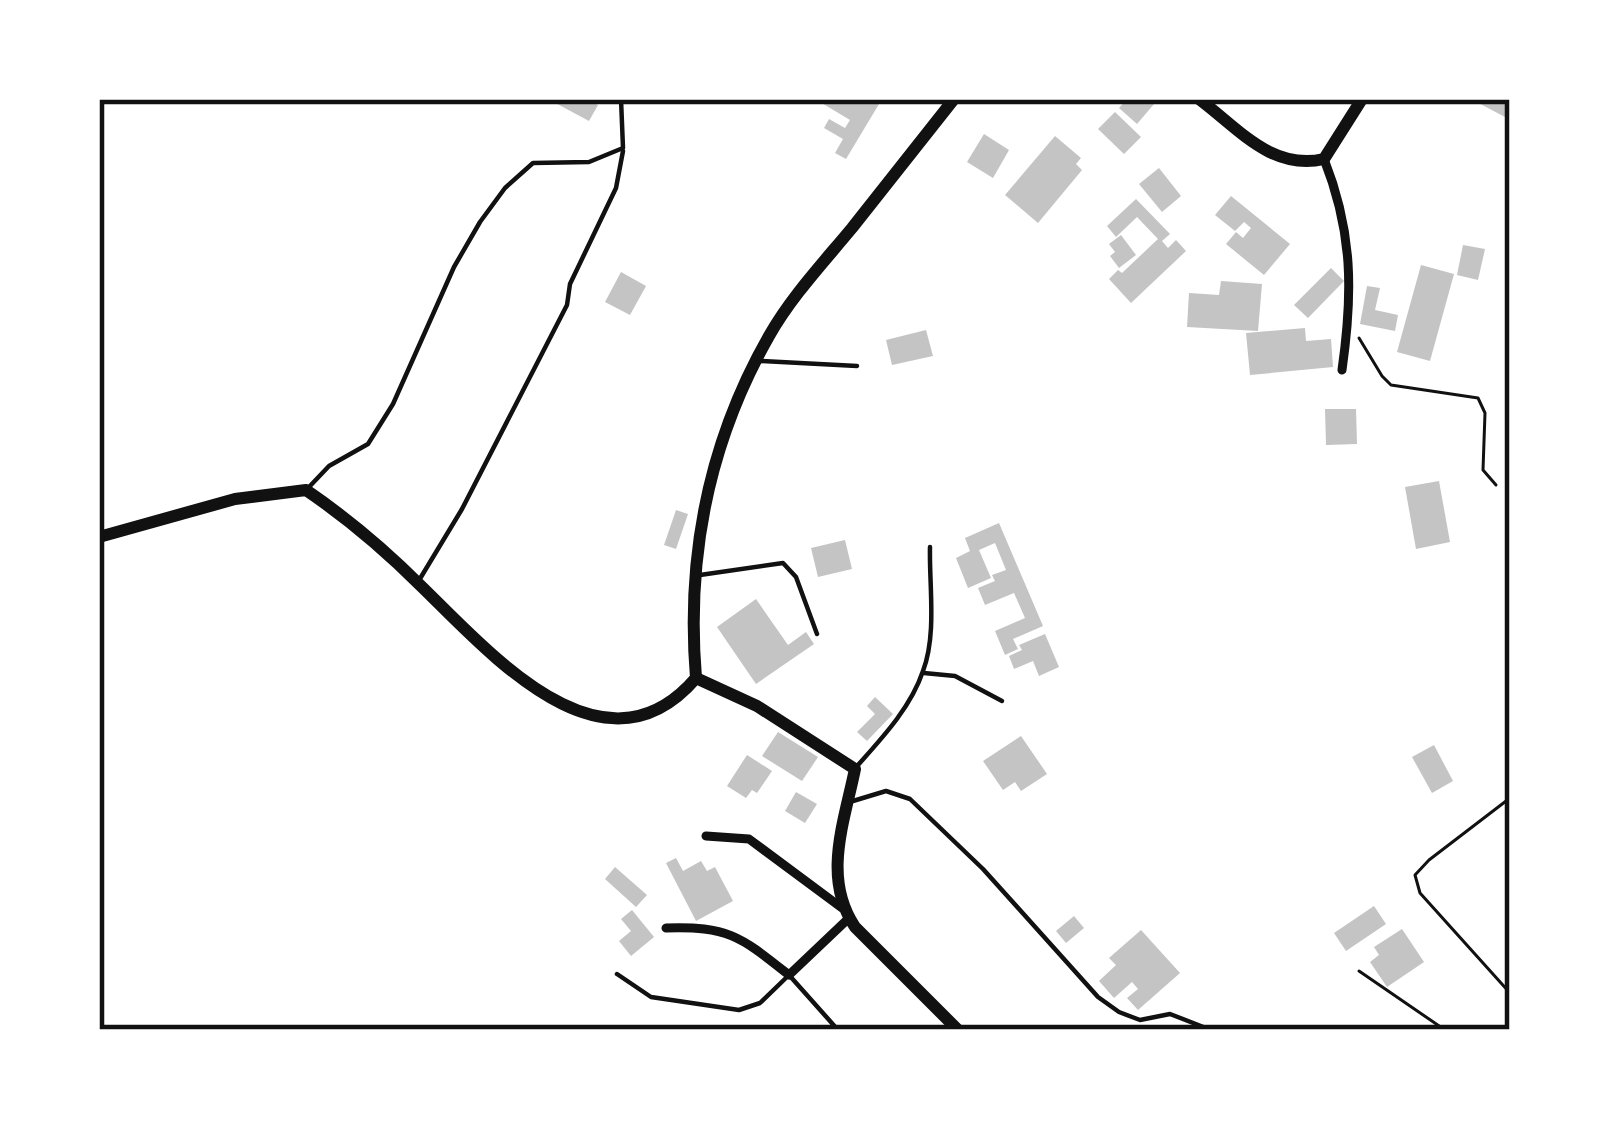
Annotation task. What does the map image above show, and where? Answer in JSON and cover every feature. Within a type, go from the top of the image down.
[{"type":"street","points":[[99,537],[236,499],[306,490],[338,512],[508,669],[591,716],[622,720],[651,716],[677,701],[696,679],[694,577],[701,513],[718,451],[756,361],[802,287],[954,99]]},
{"type":"street","points":[[1199,99],[1278,159],[1295,163],[1324,159],[1362,99]]},
{"type":"street","points":[[1324,159],[1338,193],[1351,269],[1350,322],[1342,370]]},
{"type":"street","points":[[696,679],[758,706],[854,769],[835,876],[845,913]]},
{"type":"street","points":[[706,836],[748,839],[845,913],[958,1030]]},
{"type":"street","points":[[665,928],[706,926],[738,937],[790,975],[845,913]]},
{"type":"lane","points":[[418,583],[462,509],[566,305],[570,284],[616,188],[623,148],[622,100]]},
{"type":"lane","points":[[306,490],[329,466],[368,444],[422,346],[454,267],[505,188],[533,163],[589,162],[623,148]]},
{"type":"lane","points":[[756,361],[857,365]]},
{"type":"lane","points":[[854,769],[892,726],[923,673],[930,547]]},
{"type":"lane","points":[[694,577],[783,562],[796,577],[818,634]]},
{"type":"lane","points":[[923,673],[955,676],[1002,701]]},
{"type":"lane","points":[[848,802],[886,791],[903,794],[983,869],[1098,997],[1140,1020],[1170,1014],[1210,1030]]},
{"type":"lane","points":[[617,974],[652,998],[739,1010],[760,1003],[790,975],[838,1030]]},
{"type":"path","points":[[1350,322],[1391,385],[1478,398],[1485,413],[1483,470],[1496,485]]},
{"type":"path","points":[[1510,799],[1414,875],[1420,893],[1510,993]]},
{"type":"path","points":[[1358,971],[1445,1030]]},
{"type":"building","points":[[548,99],[586,99],[598,105],[589,121]]},
{"type":"building","points":[[815,99],[882,99],[846,159],[835,153],[843,139],[824,128],[829,119],[845,128],[850,120]]},
{"type":"building","points":[[1127,99],[1148,99],[1154,104],[1137,124],[1119,108]]},
{"type":"building","points":[[1471,99],[1510,99],[1510,108],[1505,117]]},
{"type":"building","points":[[1115,112],[1141,137],[1124,154],[1098,129]]},
{"type":"building","points":[[984,134],[1009,150],[993,178],[967,162]]},
{"type":"building","points":[[1055,136],[1081,158],[1076,164],[1082,170],[1038,223],[1005,195]]},
{"type":"building","points":[[1159,168],[1181,196],[1162,212],[1139,184]]},
{"type":"building","points":[[1231,196],[1290,244],[1264,275],[1226,244],[1236,232],[1243,238],[1251,228],[1244,222],[1235,231],[1215,215]]},
{"type":"building","points":[[1136,199],[1170,234],[1162,241],[1168,248],[1176,240],[1186,251],[1131,303],[1109,279],[1158,239],[1137,217],[1116,237],[1107,226]]},
{"type":"building","points":[[1121,235],[1136,255],[1119,268],[1110,256],[1115,252],[1109,244]]},
{"type":"building","points":[[1463,245],[1485,249],[1478,280],[1457,275]]},
{"type":"building","points":[[1421,265],[1454,274],[1430,361],[1397,352]]},
{"type":"building","points":[[1331,268],[1344,281],[1308,318],[1294,305]]},
{"type":"building","points":[[621,272],[646,286],[630,315],[605,302]]},
{"type":"building","points":[[1221,281],[1262,284],[1258,331],[1187,327],[1189,293],[1219,295]]},
{"type":"building","points":[[1367,286],[1380,288],[1375,310],[1398,315],[1395,331],[1360,324]]},
{"type":"building","points":[[1305,328],[1306,341],[1331,339],[1333,367],[1250,375],[1246,333]]},
{"type":"building","points":[[926,330],[933,356],[892,365],[886,340]]},
{"type":"building","points":[[1325,409],[1356,409],[1357,444],[1326,445]]},
{"type":"building","points":[[1439,481],[1450,542],[1416,549],[1405,487]]},
{"type":"building","points":[[676,510],[688,514],[676,549],[664,545]]},
{"type":"building","points":[[999,523],[1043,626],[1013,639],[1018,649],[1005,655],[995,631],[1025,618],[1014,593],[985,605],[978,588],[1006,570],[995,543],[979,550],[991,578],[968,588],[956,558],[970,551],[965,538]]},
{"type":"building","points":[[845,540],[852,569],[818,577],[811,548]]},
{"type":"building","points":[[756,599],[788,645],[806,632],[814,644],[756,684],[717,627]]},
{"type":"building","points":[[1045,634],[1059,667],[1039,676],[1033,661],[1014,669],[1009,656],[1022,650],[1019,645]]},
{"type":"building","points":[[875,697],[893,714],[867,741],[857,732],[875,714],[867,706]]},
{"type":"building","points":[[778,732],[818,757],[802,781],[762,756]]},
{"type":"building","points":[[1021,736],[1047,774],[1021,791],[1015,782],[1003,790],[983,761]]},
{"type":"building","points":[[1434,745],[1453,781],[1432,793],[1412,757]]},
{"type":"building","points":[[747,755],[772,771],[757,793],[752,790],[746,798],[727,786]]},
{"type":"building","points":[[796,792],[817,804],[805,823],[785,811]]},
{"type":"building","points":[[676,858],[683,871],[701,861],[707,871],[715,867],[733,901],[696,921],[666,863]]},
{"type":"building","points":[[615,867],[647,895],[636,907],[605,879]]},
{"type":"building","points":[[1374,906],[1386,924],[1346,951],[1334,933]]},
{"type":"building","points":[[632,910],[654,937],[631,956],[619,941],[631,931],[621,919]]},
{"type":"building","points":[[1074,916],[1084,928],[1066,943],[1056,931]]},
{"type":"building","points":[[1402,929],[1424,962],[1387,987],[1370,962],[1379,955],[1374,947]]},
{"type":"building","points":[[1141,930],[1180,973],[1138,1010],[1127,998],[1138,989],[1132,982],[1114,998],[1099,981],[1116,965],[1109,958]]}]
